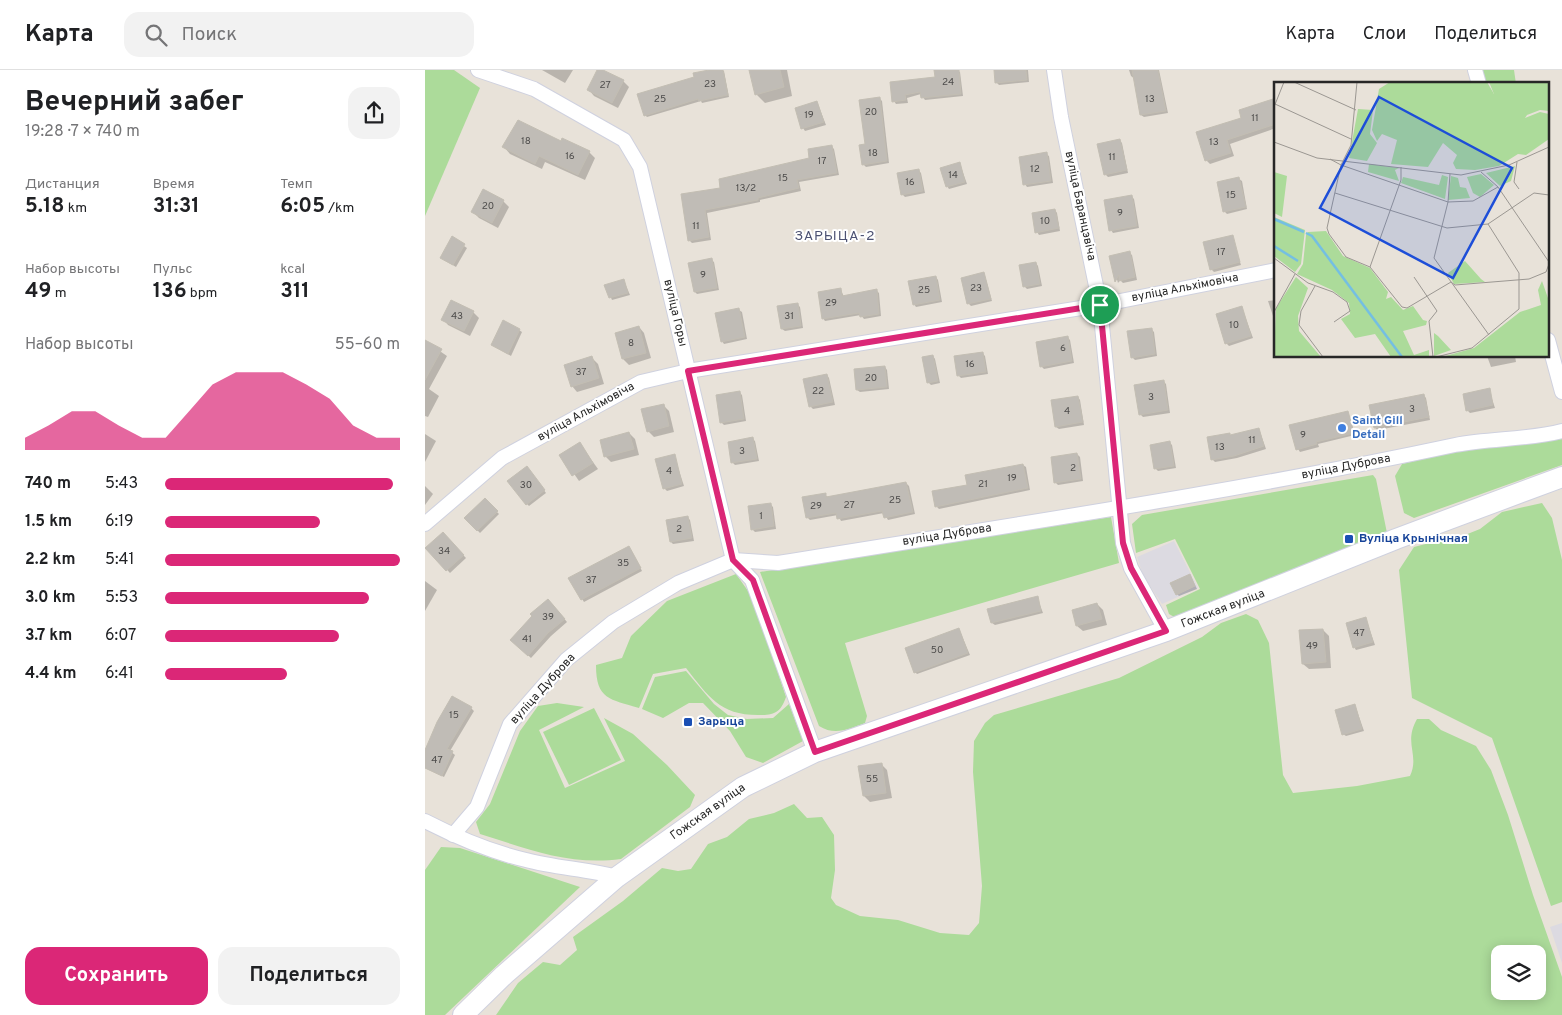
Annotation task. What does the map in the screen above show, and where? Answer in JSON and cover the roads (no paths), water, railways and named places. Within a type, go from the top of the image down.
[{"type":"street","name":"вуліца Горы","points":[[478,70],[534,89],[624,140],[640,167],[733,560]]},
{"type":"street","name":"вуліца Баранцэвіча","points":[[1054,70],[1061,117],[1100,305],[1118,509],[1123,543],[1131,568],[1166,631]]},
{"type":"street","name":"вуліца Альхімовіча","points":[[425,524],[502,458],[641,382],[688,371],[1100,305],[1274,270]]},
{"type":"street","points":[[1549,344],[1562,392]]},
{"type":"street","name":"вуліца Дуброва","points":[[453,835],[477,807],[510,724],[566,660],[613,622],[677,583],[733,560],[778,563],[1118,509],[1379,462],[1472,442],[1543,435],[1562,431]]},
{"type":"street","name":"Гожская вуліца","points":[[463,1015],[504,975],[617,877],[743,787],[815,752],[1166,631],[1395,539],[1562,477]]},
{"type":"street","points":[[733,560],[753,580],[815,752]]},
{"type":"street","points":[[425,821],[453,835],[525,860],[592,870],[617,877]]},
{"type":"place","name":"Saint Gill Detail","points":[[1342,428]]},
{"type":"place","name":"Вуліца Крынічная","points":[[1349,539]]},
{"type":"place","name":"Зарыца","points":[[688,722]]},
{"type":"district","name":"ЗАРЫЦА-2","points":[[835,236]]}]
